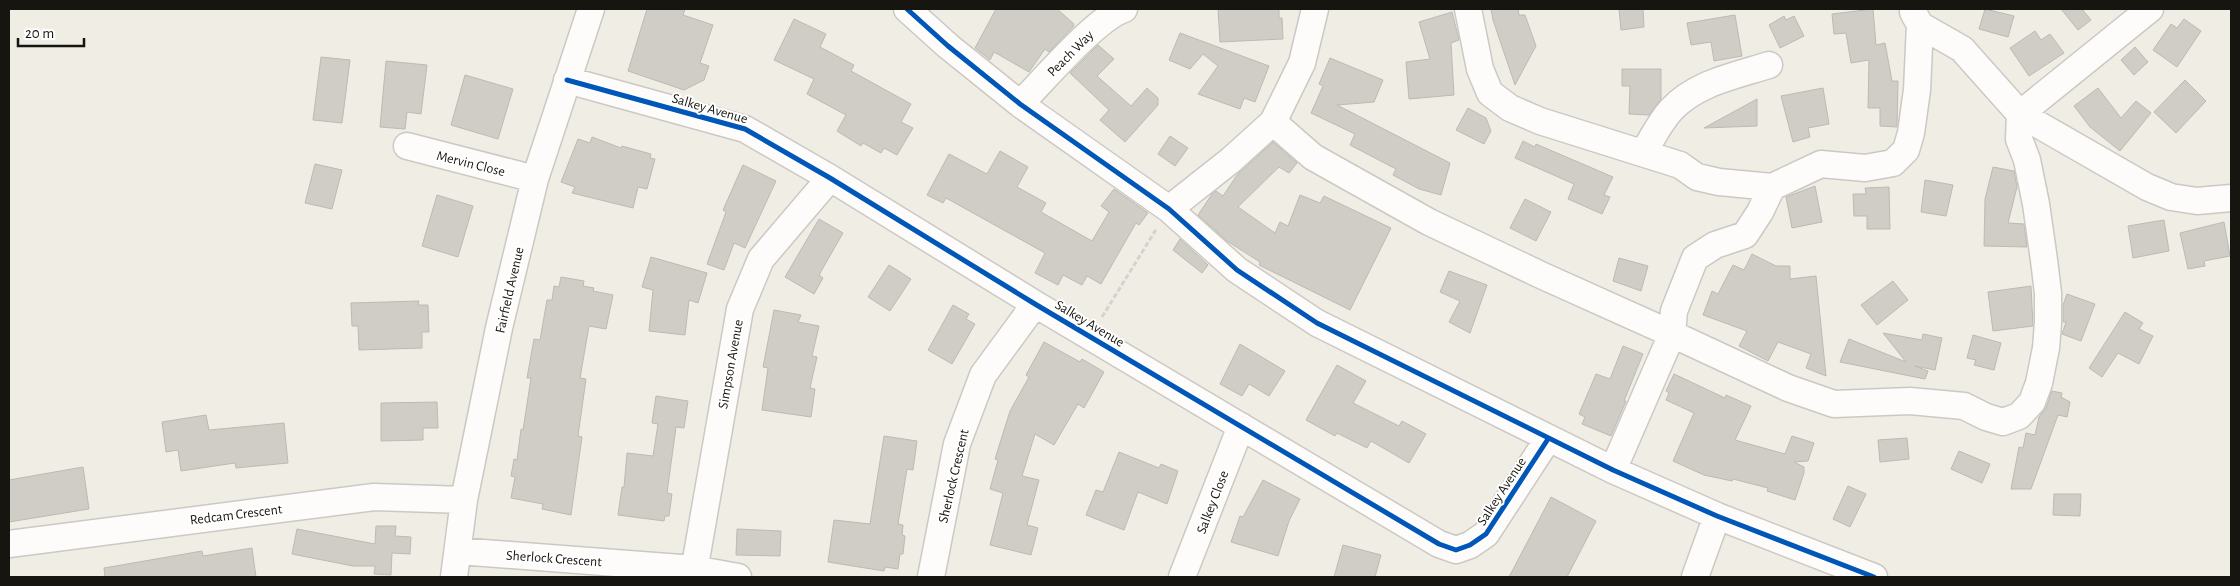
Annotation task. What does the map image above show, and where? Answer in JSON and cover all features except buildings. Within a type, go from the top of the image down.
[{"type":"street","name":"Fairfield Avenue","points":[[454,577],[464,500],[499,328],[535,179],[591,9]]},
{"type":"street","points":[[907,9],[948,46],[1020,104],[1169,209],[1237,270],[1317,323],[1613,470],[1717,516],[1874,577]]},
{"type":"street","name":"Peach Way","points":[[1020,104],[1094,29],[1116,12],[1124,9]]},
{"type":"street","points":[[1169,209],[1231,160],[1273,122],[1302,63],[1315,9]]},
{"type":"street","points":[[1468,9],[1480,69],[1490,93],[1510,108],[1540,122],[1680,165],[1697,177],[1719,182],[1772,187],[1821,164],[1865,168],[1893,163],[1906,150],[1911,133],[1916,90],[1916,17]]},
{"type":"street","points":[[1273,122],[1313,157],[1429,222],[1772,381],[1834,404],[1910,401],[1964,406],[1986,418],[2003,422],[2019,416],[2032,402],[2039,383],[2046,348],[2048,323],[2048,293],[2044,260],[2027,160],[2019,139],[2020,114],[2150,9]]},
{"type":"street","points":[[1916,17],[1962,49],[2020,114],[2147,187],[2171,197],[2197,201],[2231,198]]},
{"type":"street","points":[[1644,153],[1670,111],[1689,93],[1713,82],[1769,65]]},
{"type":"street","name":"Salkey Avenue","points":[[567,80],[745,129],[830,178],[1035,304],[1439,544],[1456,550],[1470,545],[1486,534],[1548,439]]},
{"type":"street","name":"Mervin Close","points":[[406,146],[535,179]]},
{"type":"street","name":"Simpson Avenue","points":[[694,573],[740,309],[761,259],[830,178]]},
{"type":"street","points":[[1613,470],[1672,334],[1674,311],[1695,258],[1715,245],[1746,235],[1772,187]]},
{"type":"street","name":"Sherlock Crescent","points":[[930,577],[957,444],[983,375],[1035,304]]},
{"type":"street","name":"Salkey Close","points":[[1182,577],[1241,426]]},
{"type":"street","name":"Redcam Crescent","points":[[9,544],[374,497],[464,500]]},
{"type":"street","points":[[1695,577],[1717,516]]},
{"type":"street","name":"Sherlock Crescent","points":[[458,550],[738,577]]},
{"type":"path","points":[[1090,336],[1169,209]]},
{"type":"cycle path","points":[[907,9],[948,46],[1020,104],[1169,209],[1237,270],[1317,323],[1613,470],[1717,516],[1874,577]]},
{"type":"cycle path","points":[[567,80],[745,129],[830,178],[1035,304],[1439,544],[1456,550],[1470,545],[1486,534],[1548,439]]}]
